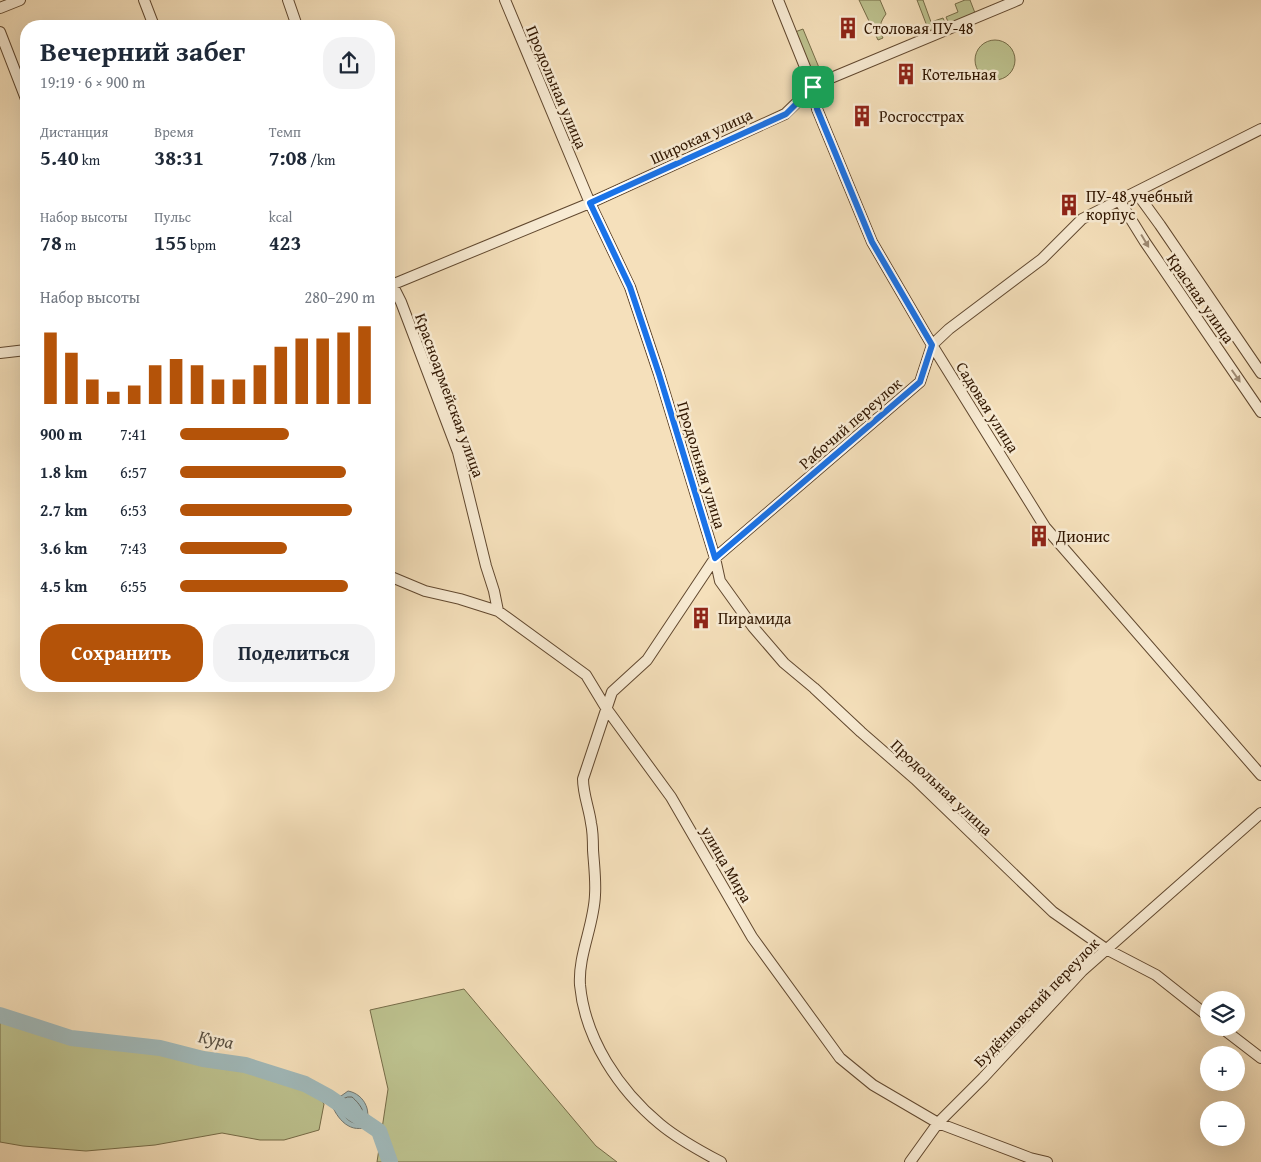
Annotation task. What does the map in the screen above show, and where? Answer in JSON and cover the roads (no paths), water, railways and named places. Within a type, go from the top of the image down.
[{"type":"street","points":[[0,8],[20,0]]},
{"type":"street","points":[[144,0],[152,20]]},
{"type":"street","points":[[288,0],[295,20]]},
{"type":"street","name":"Продольная улица","points":[[505,0],[590,203],[630,287],[659,374],[715,558],[720,581],[752,627],[784,664],[814,688],[914,779],[1053,912],[1106,949],[1156,975],[1200,1010]]},
{"type":"street","name":"Садовая улица","points":[[778,0],[813,87],[817,109],[872,242],[932,345],[1046,527],[1261,775]]},
{"type":"street","name":"Широкая улица","points":[[395,281],[590,203],[786,114],[813,87],[831,78],[1018,0]]},
{"type":"street","points":[[0,32],[20,84]]},
{"type":"street","name":"Рабочий переулок","points":[[721,1162],[692,1146],[660,1124],[632,1096],[612,1072],[595,1041],[586,1014],[580,984],[582,959],[594,904],[595,870],[593,833],[583,790],[583,779],[612,692],[647,660],[715,558],[920,382],[932,345],[949,329],[1042,259],[1082,219],[1261,129]]},
{"type":"street","name":"Красная улица","points":[[1136,192],[1261,373]]},
{"type":"street","name":"Красная улица","points":[[1119,200],[1145,242],[1261,412]]},
{"type":"street","name":"Красноармейская улица","points":[[395,292],[401,302],[458,452],[498,611]]},
{"type":"street","points":[[0,353],[20,351]]},
{"type":"street","name":"улица Мира","points":[[395,578],[425,591],[460,598],[498,611],[586,675],[606,708],[671,797],[752,937],[840,1058],[873,1085],[938,1123],[1030,1158],[1047,1162]]},
{"type":"street","name":"Будённовский переулок","points":[[910,1162],[938,1123],[983,1078],[1082,971],[1261,813]]},
{"type":"street","points":[[1232,1036],[1261,1058]]},
{"type":"water","points":[[348,1091],[359,1096],[366,1105],[368,1117],[363,1128],[351,1127],[345,1124],[331,1103],[329,1097],[341,1096]]},
{"type":"waterway","name":"Кура","points":[[0,1015],[71,1038],[160,1048],[203,1059],[245,1065],[305,1084],[329,1097],[379,1131],[390,1162]]},
{"type":"place","name":"Столовая ПУ-48","points":[[848,28]]},
{"type":"place","name":"Котельная","points":[[906,74]]},
{"type":"place","name":"Росгосстрах","points":[[862,116]]},
{"type":"place","name":"ПУ-48 учебный корпус","points":[[1069,205]]},
{"type":"place","name":"Дионис","points":[[1039,536]]},
{"type":"place","name":"Пирамида","points":[[701,618]]}]
